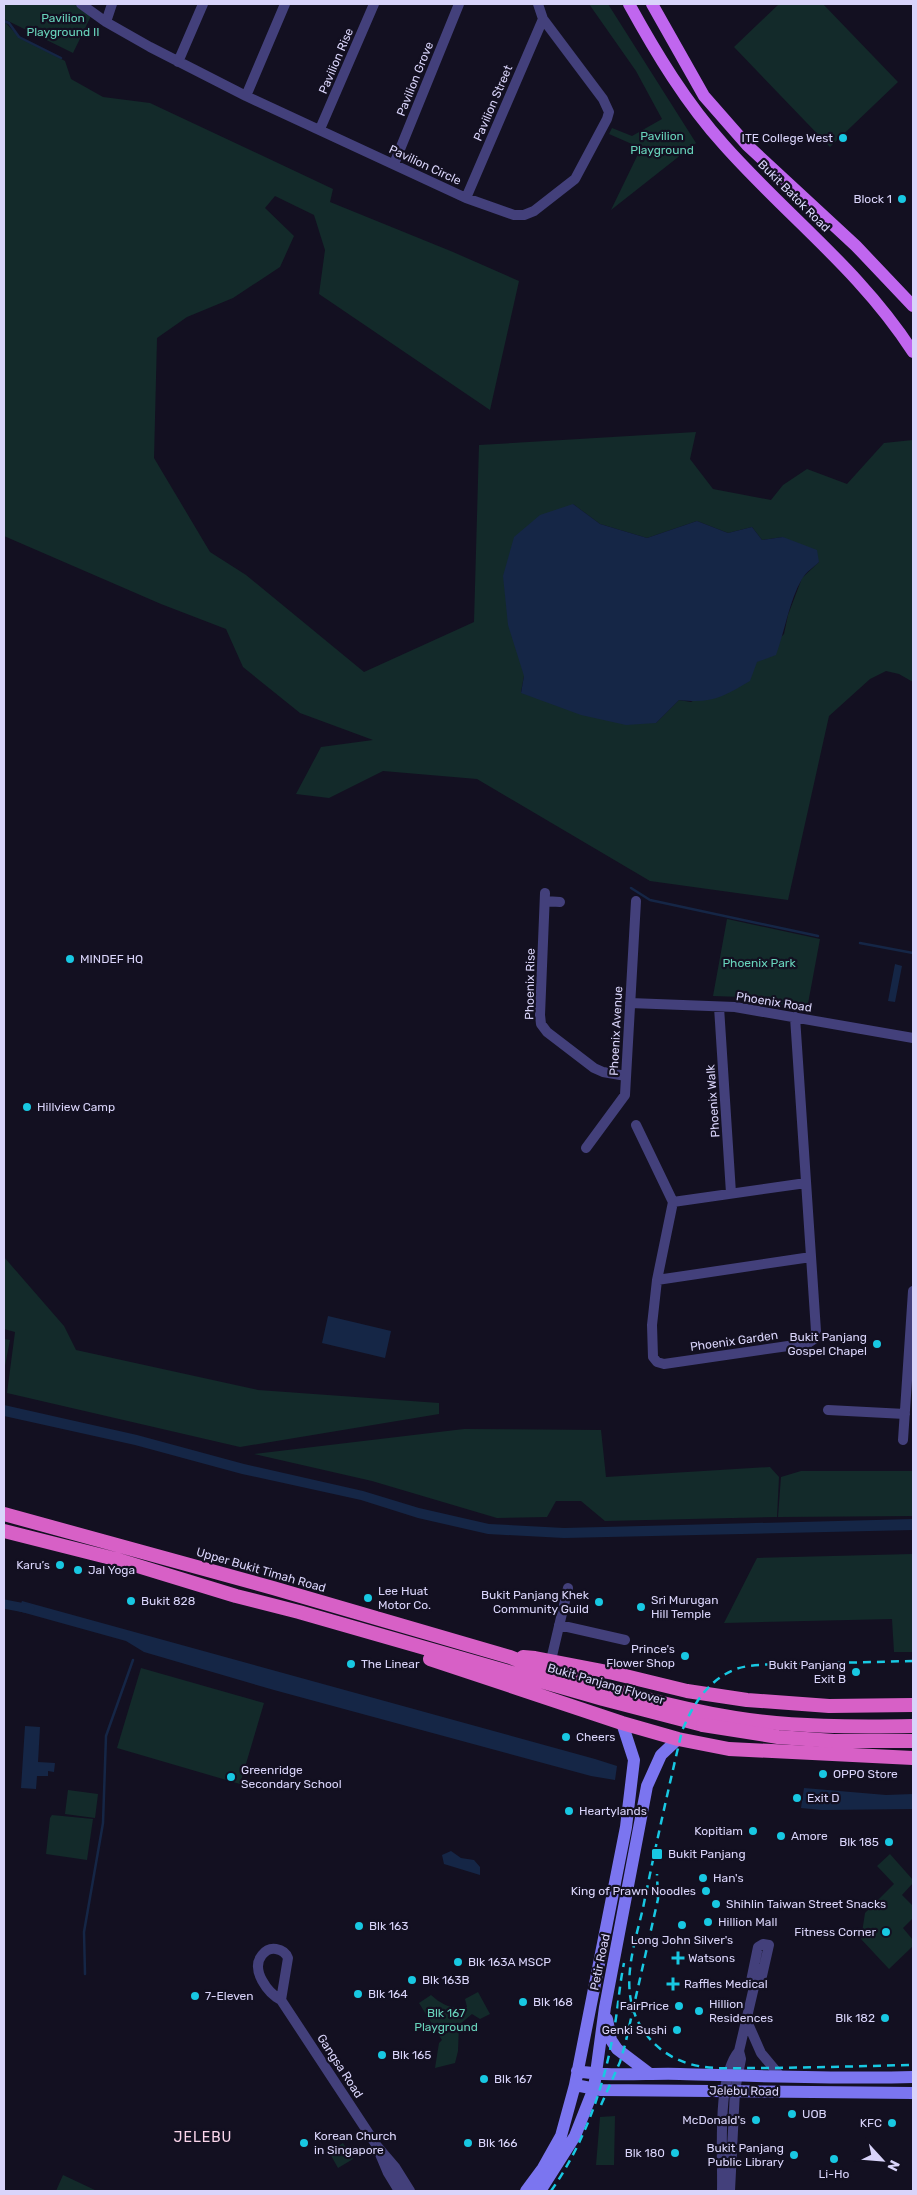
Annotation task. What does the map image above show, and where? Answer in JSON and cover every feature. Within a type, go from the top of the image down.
[{"type":"highway","name":"Upper Bukit Timah Road","points":[[4,1514],[273,1588],[510,1657]]},
{"type":"highway","points":[[4,1531],[115,1559],[236,1596],[299,1612],[315,1624],[522,1688],[622,1723],[678,1739],[729,1749],[913,1758]]},
{"type":"highway","name":"Bukit Panjang Flyover","points":[[299,1612],[605,1694],[736,1718],[835,1727],[913,1726]]},
{"type":"highway","points":[[510,1657],[551,1660],[687,1691],[747,1700],[829,1706],[911,1706]]},
{"type":"highway","name":"Bukit Panjang Flyover","points":[[510,1657],[676,1719],[738,1732],[834,1742],[913,1741]]},
{"type":"main road","name":"Bukit Batok Road","points":[[629,4],[692,107],[724,146],[851,272],[887,314],[913,352]]},
{"type":"main road","name":"Bukit Batok Road","points":[[652,4],[704,96],[748,145],[856,246],[913,306]]},
{"type":"main road","points":[[777,172],[784,186],[785,207]]},
{"type":"main road","name":"Petir Road","points":[[526,2191],[543,2168],[561,2136],[575,2085],[626,1827],[634,1760],[622,1723]]},
{"type":"main road","name":"Petir Road","points":[[540,2191],[576,2136],[594,2088],[606,2005],[647,1786],[662,1753],[678,1739]]},
{"type":"main road","points":[[626,1827],[632,1820],[640,1820]]},
{"type":"main road","points":[[591,2006],[606,2005],[611,2040],[617,2049],[650,2074]]},
{"type":"main road","name":"Jelebu Road","points":[[577,2071],[596,2074],[781,2078],[913,2077]]},
{"type":"main road","name":"Jelebu Road","points":[[575,2085],[594,2088],[913,2093]]},
{"type":"street","name":"Pavilion Circle","points":[[81,4],[106,22],[178,62],[246,96],[466,198],[514,214],[524,215],[534,211],[575,179],[609,112],[604,99],[543,19],[538,4]]},
{"type":"street","points":[[106,22],[112,4]]},
{"type":"street","points":[[178,62],[203,4]]},
{"type":"street","points":[[246,96],[284,4]]},
{"type":"street","name":"Pavilion Rise","points":[[320,129],[374,4]]},
{"type":"street","name":"Pavilion Grove","points":[[394,164],[459,4]]},
{"type":"street","name":"Pavilion Street","points":[[466,198],[543,19]]},
{"type":"street","name":"Phoenix Rise","points":[[560,902],[545,897],[541,1024],[550,1034],[594,1068],[603,1072],[626,1076]]},
{"type":"street","name":"Phoenix Avenue","points":[[586,1148],[625,1096],[636,901]]},
{"type":"street","name":"Phoenix Road","points":[[630,1003],[719,1006],[795,1017],[913,1038]]},
{"type":"street","name":"Phoenix Walk","points":[[719,1006],[731,1193]]},
{"type":"street","name":"Phoenix Garden","points":[[673,1202],[657,1280],[652,1325],[653,1357],[657,1362],[664,1364],[788,1346],[808,1343],[814,1339],[816,1331],[812,1257],[795,1017]]},
{"type":"street","points":[[636,1126],[673,1202],[806,1183]]},
{"type":"street","points":[[657,1280],[812,1257]]},
{"type":"street","points":[[903,1440],[912,1336],[913,1291]]},
{"type":"street","points":[[828,1410],[905,1414]]},
{"type":"street","points":[[551,1660],[568,1588]]},
{"type":"street","points":[[559,1625],[625,1640]]},
{"type":"street","name":"Gangsa Road","points":[[282,2000],[288,1958],[279,1950],[270,1949],[264,1953],[259,1961],[259,1971],[265,1985],[272,1994],[282,2000],[377,2146],[395,2167],[410,2191]]},
{"type":"street","points":[[722,2191],[732,2059],[738,2051],[754,1986]]},
{"type":"street","points":[[746,2019],[761,2053],[781,2078]]},
{"type":"street","points":[[730,2090],[730,2191]]},
{"type":"street","name":"Gangsa Road","points":[[377,2146],[388,2173],[399,2191]]},
{"type":"green space","name":"Pavilion Playground II","points":[[4,4],[74,4],[91,16],[73,53],[4,19]]},
{"type":"green space","name":"Pavilion Playground","points":[[589,4],[608,4],[696,143],[611,210],[641,148],[609,134],[612,128],[632,136],[662,119],[636,71]]},
{"type":"green space","points":[[779,4],[823,4],[898,82],[830,147],[734,47]]},
{"type":"green space","points":[[4,21],[19,37],[65,61],[71,79],[103,97],[150,103],[333,189],[330,202],[519,281],[490,410],[319,294],[325,250],[314,215],[275,196],[265,208],[294,236],[280,267],[233,298],[187,317],[157,338],[154,458],[210,552],[246,575],[364,672],[474,622],[479,445],[696,432],[690,459],[713,489],[771,500],[783,485],[807,469],[847,484],[884,443],[913,440],[913,682],[899,674],[886,671],[870,679],[829,716],[788,900],[650,881],[477,779],[383,771],[329,798],[296,794],[321,747],[373,740],[300,713],[243,667],[226,629],[161,604],[4,536]],"holes":[[[573,504],[600,524],[647,538],[697,521],[728,533],[752,527],[762,540],[783,537],[819,562],[802,578],[788,615],[784,634],[757,662],[691,702],[679,700],[656,723],[521,692]]]},
{"type":"green space","name":"Phoenix Park","points":[[727,919],[820,939],[807,1009],[742,997],[713,996]]},
{"type":"green space","points":[[4,1257],[64,1326],[76,1350],[258,1390],[439,1403],[439,1414],[240,1447],[7,1393],[15,1332],[4,1329]]},
{"type":"green space","points":[[4,1339],[10,1340],[4,1371]]},
{"type":"green space","points":[[464,1429],[601,1430],[606,1477],[770,1467],[779,1477],[777,1517],[605,1521],[581,1501],[556,1501],[547,1517],[497,1518],[372,1481],[254,1454]]},
{"type":"green space","points":[[801,1471],[913,1471],[913,1516],[778,1517],[781,1477]]},
{"type":"green space","points":[[913,1554],[913,1652],[894,1652],[892,1619],[724,1623],[757,1558]]},
{"type":"green space","points":[[141,1668],[264,1703],[240,1784],[117,1748]]},
{"type":"green space","points":[[68,1790],[98,1794],[95,1818],[65,1814]]},
{"type":"green space","points":[[52,1815],[93,1819],[87,1860],[46,1854],[50,1818]]},
{"type":"green space","points":[[890,1854],[913,1880],[913,1883],[902,1895],[913,1906],[913,1918],[903,1928],[913,1940],[913,1946],[889,1969],[861,1939],[865,1913],[894,1884],[877,1866]]},
{"type":"green space","name":"Blk 167 Playground","points":[[478,1992],[490,2014],[480,2019],[472,2014],[459,2025],[458,2051],[455,2063],[435,2068],[439,2043],[442,2040],[419,2003],[431,1995],[439,2002],[448,2006],[457,2008],[467,2007],[465,1999]]},
{"type":"green space","points":[[615,2116],[614,2165],[596,2165],[600,2117]]},
{"type":"green space","points":[[343,2143],[353,2159],[338,2168],[329,2152]]},
{"type":"green space","points":[[63,2175],[97,2191],[56,2191]]},
{"type":"water","points":[[573,504],[600,524],[647,538],[697,521],[728,533],[752,527],[762,540],[783,537],[817,550],[819,562],[802,579],[790,606],[776,655],[757,662],[750,681],[741,687],[708,700],[679,700],[656,723],[626,725],[581,715],[521,693],[524,676],[508,625],[503,576],[514,537],[540,515]]},
{"type":"water","points":[[895,964],[902,966],[895,1002],[888,1001]]},
{"type":"water","points":[[328,1316],[391,1331],[385,1358],[322,1343]]},
{"type":"water","points":[[4,1405],[137,1435],[244,1464],[363,1491],[419,1508],[489,1524],[564,1528],[913,1519],[913,1530],[564,1538],[488,1534],[418,1518],[361,1500],[242,1474],[135,1445],[4,1416]]},
{"type":"water","points":[[22,1601],[595,1759],[617,1766],[615,1780],[591,1776],[274,1690],[144,1652],[126,1641],[18,1611]]},
{"type":"water","points":[[25,1726],[40,1727],[38,1762],[55,1763],[54,1772],[48,1771],[48,1776],[37,1776],[36,1789],[21,1788]]},
{"type":"water","points":[[804,1788],[886,1795],[913,1794],[913,1809],[822,1810],[801,1808]]},
{"type":"water","points":[[451,1851],[461,1858],[474,1860],[480,1867],[480,1875],[444,1864],[442,1855]]},
{"type":"waterway","points":[[4,21],[9,23],[19,37],[61,58]]},
{"type":"waterway","points":[[631,888],[650,900],[818,936]]},
{"type":"waterway","points":[[860,943],[913,953]]},
{"type":"waterway","points":[[4,1604],[30,1609]]},
{"type":"waterway","points":[[85,1974],[84,1932],[103,1823],[106,1736],[133,1660]]},
{"type":"railway","points":[[913,1661],[750,1666],[736,1669],[710,1686],[691,1711],[682,1731],[630,1966],[629,1978],[634,2012],[645,2032],[660,2049],[690,2064],[730,2068],[913,2065]]},
{"type":"railway","points":[[601,2105],[620,2062],[625,2045],[658,1899],[657,1874]]},
{"type":"railway","points":[[551,2191],[582,2136],[604,2077],[613,2035],[624,1963]]},
{"type":"place","name":"ITE College West","points":[[843,138]]},
{"type":"place","name":"Block 1","points":[[902,199]]},
{"type":"place","name":"MINDEF HQ","points":[[70,959]]},
{"type":"place","name":"Hillview Camp","points":[[27,1107]]},
{"type":"place","name":"Bukit Panjang Gospel Chapel","points":[[877,1344]]},
{"type":"place","name":"Karu’s","points":[[60,1565]]},
{"type":"place","name":"Jal Yoga","points":[[78,1570]]},
{"type":"place","name":"Lee Huat Motor Co.","points":[[368,1598]]},
{"type":"place","name":"Bukit 828","points":[[131,1601]]},
{"type":"place","name":"Bukit Panjang Khek Community Guild","points":[[599,1602]]},
{"type":"place","name":"Sri Murugan Hill Temple","points":[[641,1607]]},
{"type":"place","name":"Prince's Flower Shop","points":[[685,1656]]},
{"type":"place","name":"The Linear","points":[[351,1664]]},
{"type":"place","name":"Bukit Panjang Exit B","points":[[856,1672]]},
{"type":"place","name":"Cheers","points":[[566,1737]]},
{"type":"place","name":"OPPO Store","points":[[823,1774]]},
{"type":"place","name":"Greenridge Secondary School","points":[[231,1777]]},
{"type":"place","name":"Exit D","points":[[797,1798]]},
{"type":"place","name":"Heartylands","points":[[569,1811]]},
{"type":"place","name":"Kopitiam","points":[[753,1831]]},
{"type":"place","name":"Amore","points":[[781,1836]]},
{"type":"place","name":"Blk 185","points":[[889,1842]]},
{"type":"place","name":"Bukit Panjang","points":[[657,1854]]},
{"type":"place","name":"Han's","points":[[703,1878]]},
{"type":"place","name":"King of Prawn Noodles","points":[[706,1891]]},
{"type":"place","name":"Shihlin Taiwan Street Snacks","points":[[716,1904]]},
{"type":"place","name":"Hillion Mall","points":[[708,1922]]},
{"type":"place","name":"Long John Silver's","points":[[682,1925]]},
{"type":"place","name":"Blk 163","points":[[359,1926]]},
{"type":"place","name":"Fitness Corner","points":[[886,1932]]},
{"type":"place","name":"Watsons","points":[[678,1958]]},
{"type":"place","name":"Blk 163A MSCP","points":[[458,1962]]},
{"type":"place","name":"Blk 163B","points":[[412,1980]]},
{"type":"place","name":"Raffles Medical","points":[[673,1984]]},
{"type":"place","name":"Blk 164","points":[[358,1994]]},
{"type":"place","name":"7-Eleven","points":[[195,1996]]},
{"type":"place","name":"Blk 168","points":[[523,2002]]},
{"type":"place","name":"FairPrice","points":[[679,2006]]},
{"type":"place","name":"Hillion Residences","points":[[699,2011]]},
{"type":"place","name":"Blk 182","points":[[885,2018]]},
{"type":"place","name":"Genki Sushi","points":[[677,2030]]},
{"type":"place","name":"Blk 165","points":[[382,2055]]},
{"type":"place","name":"Blk 167","points":[[484,2079]]},
{"type":"place","name":"UOB","points":[[792,2114]]},
{"type":"place","name":"McDonald's","points":[[756,2120]]},
{"type":"place","name":"KFC","points":[[892,2123]]},
{"type":"place","name":"Korean Church in Singapore","points":[[304,2143]]},
{"type":"place","name":"Blk 166","points":[[468,2143]]},
{"type":"place","name":"Blk 180","points":[[675,2153]]},
{"type":"place","name":"Bukit Panjang Public Library","points":[[794,2155]]},
{"type":"place","name":"Li-Ho","points":[[834,2159]]},
{"type":"district","name":"JELEBU","points":[[203,2137]]}]
